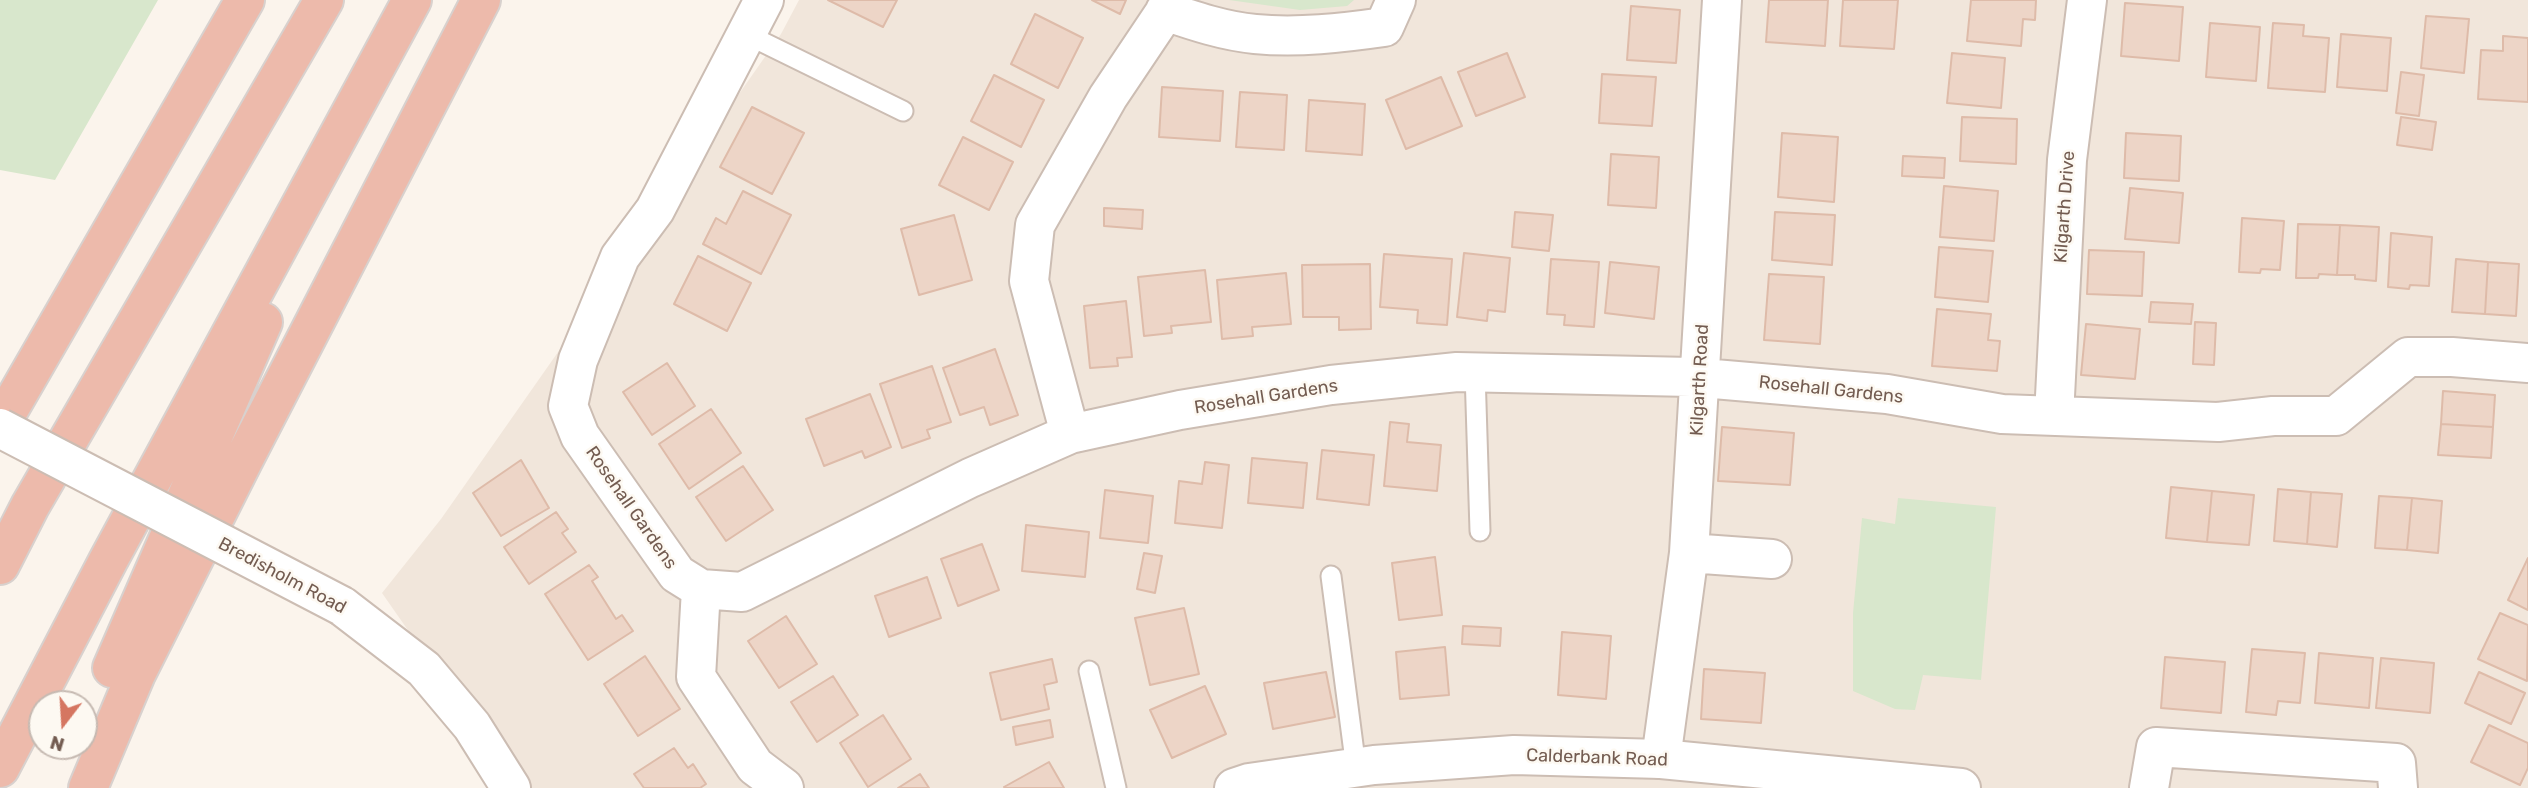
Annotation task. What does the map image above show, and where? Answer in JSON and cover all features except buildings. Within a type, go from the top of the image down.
[{"type":"highway","points":[[0,426],[245,0]]},
{"type":"highway","points":[[0,565],[30,506],[324,0]]},
{"type":"highway","points":[[98,701],[263,321],[412,0]]},
{"type":"highway","points":[[0,768],[109,559],[412,0]]},
{"type":"highway","points":[[88,788],[136,674],[249,448],[481,0]]},
{"type":"highway","points":[[62,788],[73,760]]},
{"type":"street","name":"Rosehall Gardens","points":[[764,0],[655,210],[620,257],[578,360],[568,406],[580,436],[677,574],[701,589],[742,592],[970,478],[1070,434],[1180,410],[1331,385],[1457,372],[1700,378],[1887,394],[2002,414],[2218,422],[2273,416],[2336,416],[2408,357],[2452,357],[2528,363]]},
{"type":"street","points":[[1070,434],[1029,281],[1035,225],[1108,97],[1169,6],[1203,24],[1254,34],[1334,34],[1384,27],[1396,0]]},
{"type":"street","name":"Kilgarth Road","points":[[1661,759],[1689,552],[1722,0]]},
{"type":"street","name":"Kilgarth Drive","points":[[2054,416],[2067,160],[2087,0]]},
{"type":"street","name":"Bredisholm Road","points":[[0,426],[342,606],[424,669],[472,726],[511,788]]},
{"type":"street","points":[[1689,552],[1772,559]]},
{"type":"street","points":[[701,589],[696,677],[754,766],[784,788]]},
{"type":"street","points":[[2149,788],[2156,747],[2396,763],[2398,788]]},
{"type":"street","name":"Calderbank Road","points":[[1234,788],[1249,783],[1369,773],[1514,755],[1661,759],[1961,788]]},
{"type":"lane","points":[[746,34],[903,111]]},
{"type":"lane","points":[[1475,372],[1480,531]]},
{"type":"lane","points":[[1331,576],[1369,773]]},
{"type":"lane","points":[[1089,671],[1116,788]]},
{"type":"shaded area","points":[[799,0],[2528,0],[2528,788],[518,788],[382,593],[441,519],[781,34]]},
{"type":"green space","points":[[0,0],[158,0],[55,180],[0,170]]},
{"type":"green space","points":[[1229,0],[1354,0],[1347,6],[1300,10]]},
{"type":"green space","points":[[1898,498],[1996,507],[1981,680],[1923,675],[1915,710],[1895,709],[1853,691],[1853,613],[1862,518],[1895,524]]}]
